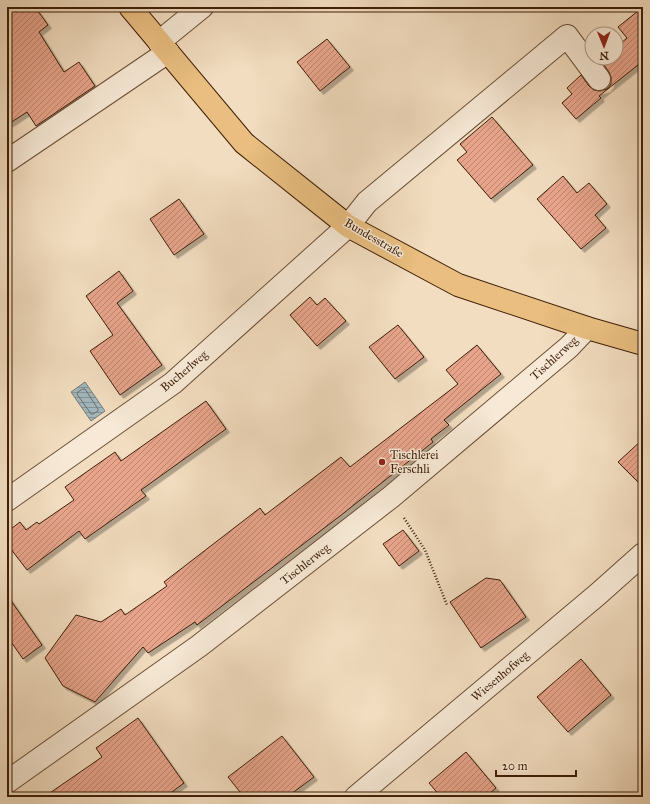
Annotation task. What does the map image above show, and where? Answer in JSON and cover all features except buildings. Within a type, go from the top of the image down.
[{"type":"main road","name":"Bundesstraße","points":[[130,7],[244,143],[348,226],[458,285],[587,328],[643,344]]},
{"type":"street","points":[[7,161],[163,47],[202,7]]},
{"type":"street","name":"Bucherlweg","points":[[7,500],[173,383],[348,226],[367,202],[567,36],[599,79]]},
{"type":"street","name":"Tischlerweg","points":[[7,782],[199,646],[391,497],[570,347],[587,328]]},
{"type":"street","name":"Wiesenhofweg","points":[[356,797],[597,595],[643,554]]},
{"type":"path","points":[[391,497],[425,550],[447,605]]},
{"type":"water","points":[[85,382],[105,411],[91,421],[71,392]]},
{"type":"place","name":"Tischlerei Ferschli","points":[[382,462]]}]
